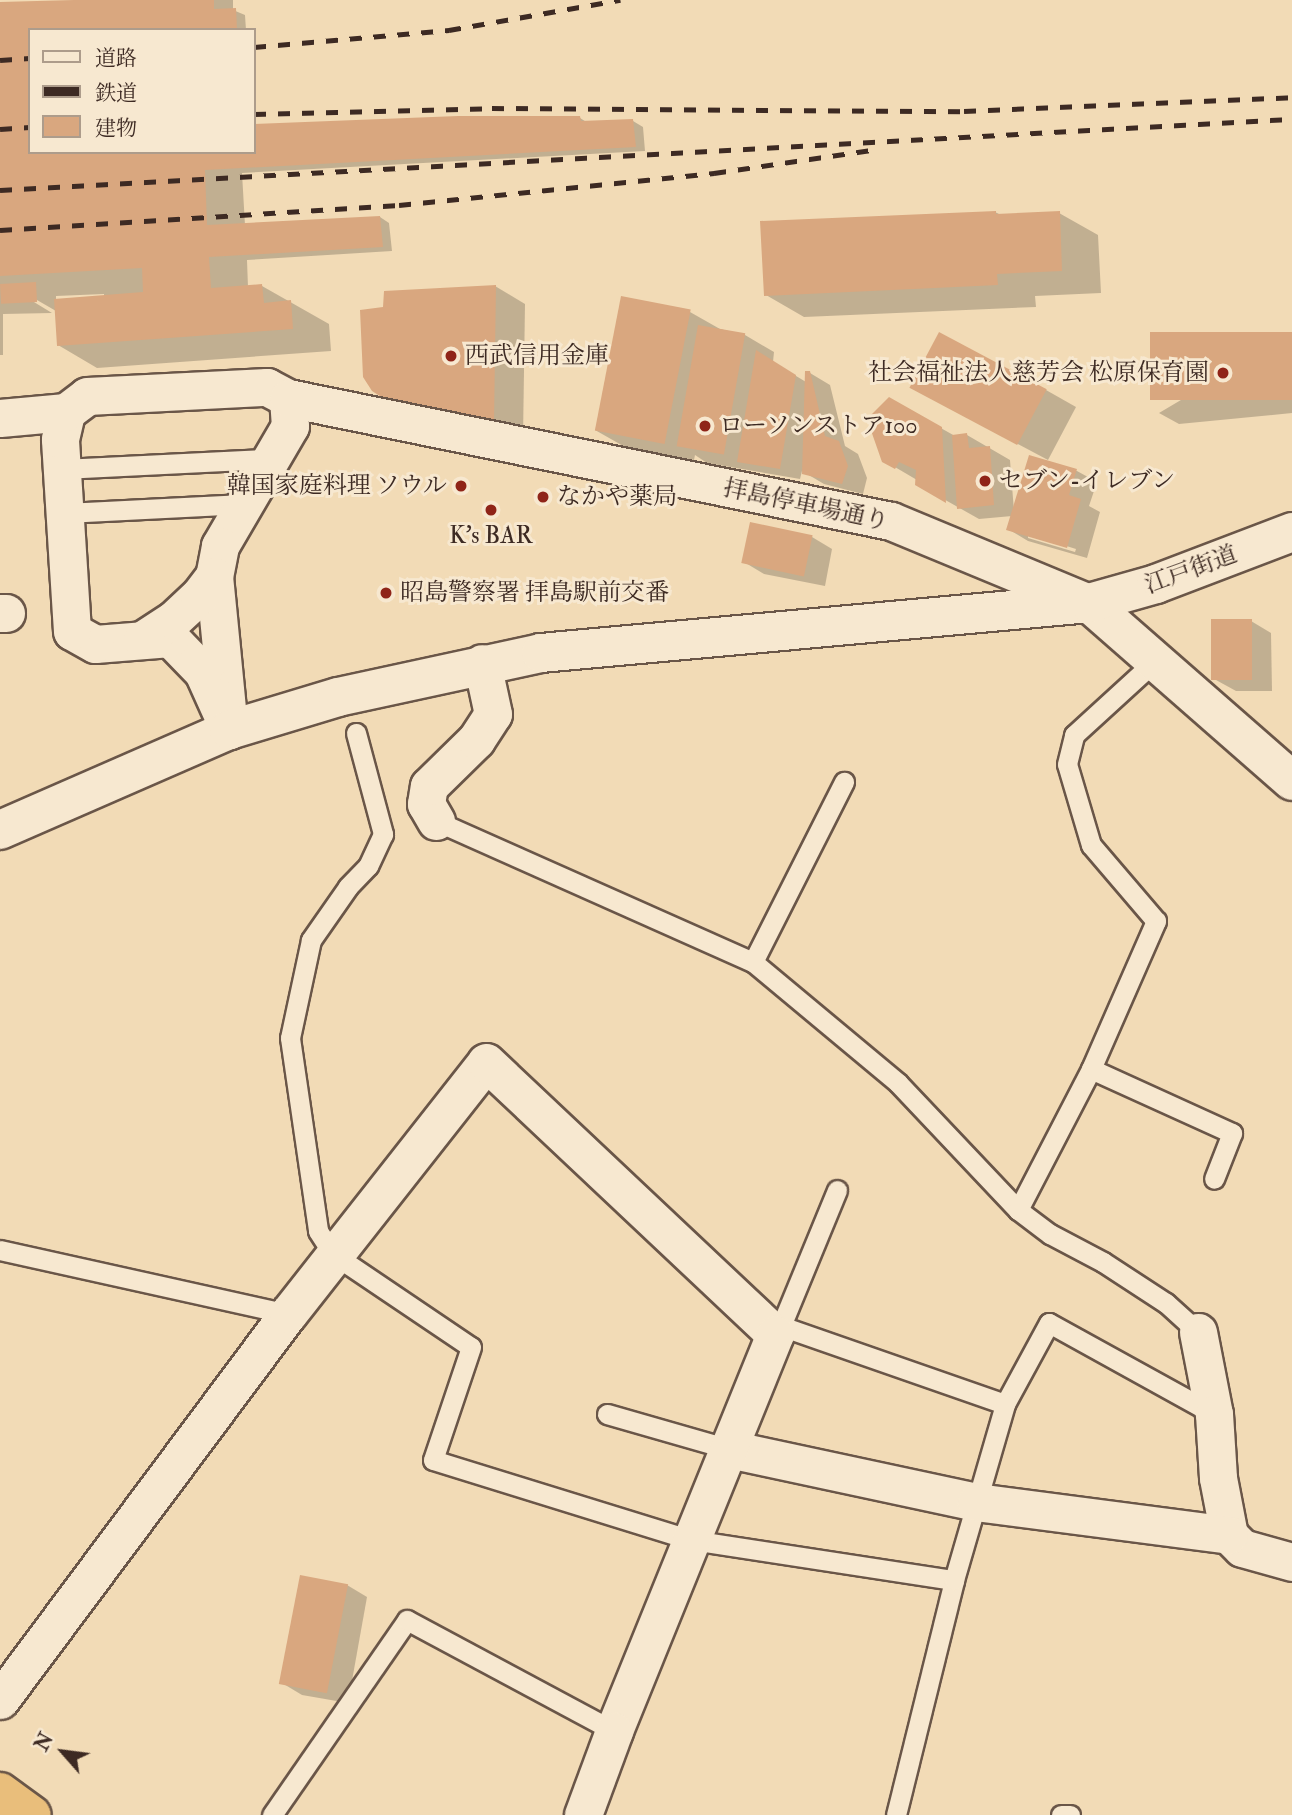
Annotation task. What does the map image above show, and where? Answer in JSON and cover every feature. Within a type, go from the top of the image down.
[{"type":"highway","points":[[0,1791],[32,1815]]},
{"type":"street","name":"拝島停車場通り","points":[[66,412],[88,396],[267,387],[288,398],[891,521],[1089,603],[1292,781]]},
{"type":"street","points":[[229,730],[214,576],[219,546],[290,426],[288,398]]},
{"type":"street","points":[[0,418],[66,412],[60,439],[72,631],[95,644],[170,638],[189,654],[203,672],[229,730]]},
{"type":"street","name":"江戸街道","points":[[0,830],[229,730],[338,696],[482,663],[541,653],[1089,603],[1156,584],[1292,533]]},
{"type":"street","points":[[142,640],[173,620],[199,596],[214,576]]},
{"type":"street","points":[[436,821],[426,804],[429,786],[476,740],[493,714],[482,663]]},
{"type":"street","points":[[0,1700],[333,1254],[486,1062],[778,1330],[614,1731],[583,1815]]},
{"type":"street","points":[[1198,1332],[1214,1414],[1218,1478],[1229,1535],[1241,1548],[1292,1562]]},
{"type":"street","points":[[729,1450],[976,1502],[1229,1535]]},
{"type":"lane","points":[[62,469],[270,459]]},
{"type":"lane","points":[[65,513],[244,504]]},
{"type":"lane","points":[[1017,1210],[1091,1069],[1156,922],[1091,845],[1067,764],[1074,735],[1155,661]]},
{"type":"lane","points":[[356,733],[383,834],[368,866],[348,887],[311,940],[290,1038],[318,1231],[333,1254],[471,1347],[433,1460],[692,1540],[954,1580]]},
{"type":"lane","points":[[753,961],[844,782]]},
{"type":"lane","points":[[436,821],[753,961],[898,1083],[1017,1210],[1050,1234],[1103,1262],[1166,1303],[1198,1332]]},
{"type":"lane","points":[[1091,1069],[1232,1133],[1214,1179]]},
{"type":"lane","points":[[837,1190],[778,1330],[1006,1404]]},
{"type":"lane","points":[[0,1250],[288,1314]]},
{"type":"lane","points":[[896,1815],[954,1580],[1006,1404],[1049,1322],[1214,1414]]},
{"type":"lane","points":[[607,1414],[729,1450]]},
{"type":"lane","points":[[272,1815],[407,1620],[614,1731]]},
{"type":"lane","points":[[1061,1815],[1070,1815]]},
{"type":"building","points":[[214,0],[214,9],[236,8],[237,28],[28,28],[28,154],[256,154],[256,124],[458,116],[580,116],[581,121],[633,119],[636,147],[205,170],[207,225],[380,216],[383,247],[209,257],[211,288],[262,284],[264,303],[291,300],[293,329],[57,346],[54,299],[143,292],[142,268],[0,276],[0,2]]},
{"type":"building","points":[[996,211],[996,214],[1060,211],[1062,271],[997,274],[998,285],[764,296],[760,221]]},
{"type":"building","points":[[36,282],[37,302],[1,304],[0,284]]},
{"type":"building","points":[[496,285],[494,422],[383,398],[372,391],[363,377],[360,310],[383,307],[384,291]]},
{"type":"building","points":[[621,296],[691,310],[665,444],[595,430]]},
{"type":"building","points":[[698,325],[745,333],[724,454],[677,446]]},
{"type":"building","points":[[939,332],[1047,389],[1017,445],[909,388]]},
{"type":"building","name":"社会福祉法人慈芳会 松原保育園","points":[[1150,332],[1292,332],[1292,400],[1150,400]]},
{"type":"building","points":[[756,350],[796,375],[780,469],[737,462]]},
{"type":"building","points":[[805,371],[810,371],[825,436],[839,441],[848,466],[842,484],[802,474]]},
{"type":"building","points":[[889,397],[942,427],[946,503],[915,485],[916,470],[899,462],[895,469],[882,462],[867,419]]},
{"type":"building","points":[[967,433],[969,448],[990,446],[994,505],[957,509],[952,435]]},
{"type":"building","points":[[1029,455],[1077,469],[1069,495],[1081,499],[1067,548],[1006,530]]},
{"type":"building","points":[[750,522],[813,535],[804,576],[741,563]]},
{"type":"building","points":[[1211,619],[1252,619],[1252,680],[1211,680]]},
{"type":"building","points":[[300,1575],[348,1584],[327,1693],[279,1684]]},
{"type":"railway","points":[[256,47],[449,30],[620,0]]},
{"type":"railway","points":[[0,60],[28,58]]},
{"type":"railway","points":[[256,114],[492,108],[964,111],[1292,97]]},
{"type":"railway","points":[[0,190],[1292,119]]},
{"type":"railway","points":[[0,129],[28,127]]},
{"type":"railway","points":[[0,230],[399,205],[714,173],[878,149]]},
{"type":"place","name":"西武信用金庫","points":[[451,356]]},
{"type":"place","name":"社会福祉法人慈芳会 松原保育園","points":[[1223,373]]},
{"type":"place","name":"ローソンストア100","points":[[705,426]]},
{"type":"place","name":"セブン-イレブン","points":[[985,481]]},
{"type":"place","name":"韓国家庭料理 ソウル","points":[[461,486]]},
{"type":"place","name":"なかや薬局","points":[[543,497]]},
{"type":"place","name":"K's BAR","points":[[491,510]]},
{"type":"place","name":"昭島警察署 拝島駅前交番","points":[[386,593]]}]
